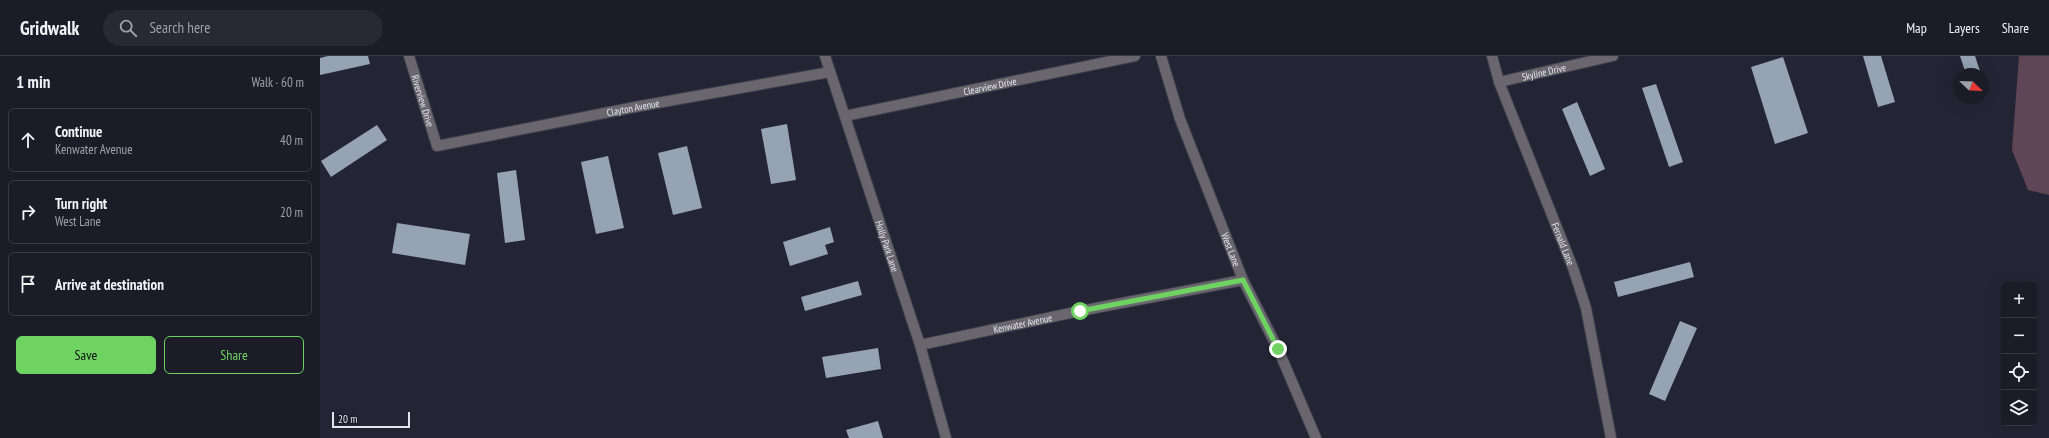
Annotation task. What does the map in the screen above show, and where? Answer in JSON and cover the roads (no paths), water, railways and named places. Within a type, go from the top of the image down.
[{"type":"street","name":"Riverview Drive","points":[[409,56],[436,146]]},
{"type":"street","name":"Holly Park Lane","points":[[825,56],[920,345],[946,438]]},
{"type":"street","name":"Clearview Drive","points":[[845,116],[1135,56]]},
{"type":"street","name":"West Lane","points":[[1161,56],[1180,119],[1243,280],[1278,349],[1316,438]]},
{"type":"street","name":"Fernald Lane","points":[[1492,56],[1499,82],[1573,268],[1586,308],[1611,438]]},
{"type":"street","name":"Skyline Drive","points":[[1499,82],[1612,56]]},
{"type":"street","name":"Clayton Avenue","points":[[436,146],[634,107],[830,72]]},
{"type":"street","name":"Kenwater Avenue","points":[[920,345],[1080,311],[1243,280]]}]
